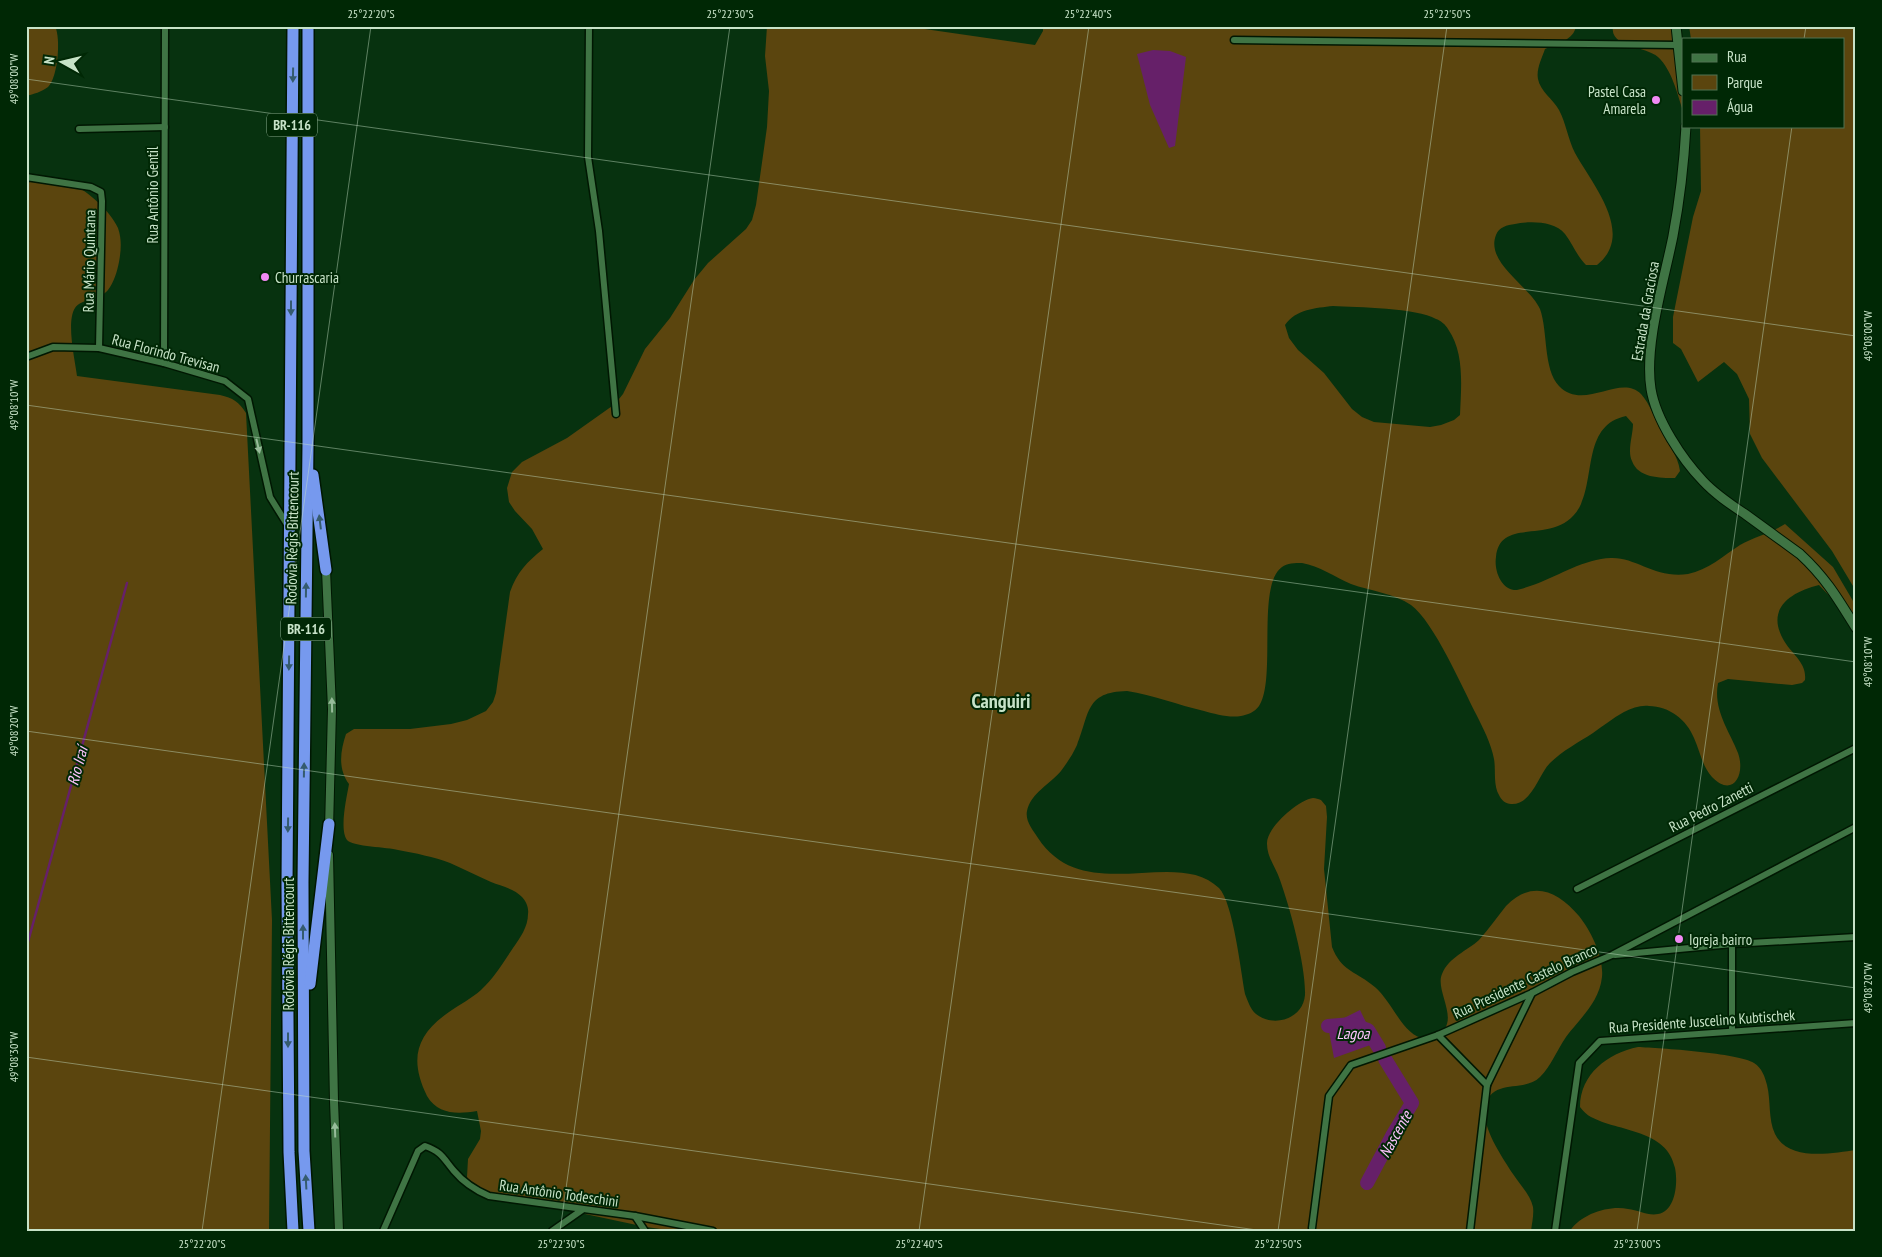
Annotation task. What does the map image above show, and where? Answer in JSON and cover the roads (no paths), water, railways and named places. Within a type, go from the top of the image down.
[{"type":"highway","name":"Rodovia Régis Bittencourt","points":[[293,1231],[289,1152],[287,896],[294,26]]},
{"type":"highway","name":"Rodovia Régis Bittencourt","points":[[308,26],[308,444],[303,883],[304,1151],[308,1231]]},
{"type":"highway","points":[[308,444],[326,570]]},
{"type":"highway","points":[[304,1036],[329,824]]},
{"type":"main road","points":[[1676,26],[1682,82]]},
{"type":"main road","name":"Estrada da Graciosa","points":[[1686,128],[1682,181],[1652,341],[1649,372],[1651,392],[1657,411],[1670,436],[1692,470],[1721,497],[1811,564],[1835,592],[1856,628]]},
{"type":"street","name":"Rua Antônio Gentil","points":[[164,363],[165,26]]},
{"type":"street","points":[[589,26],[588,157],[599,231],[616,414]]},
{"type":"street","points":[[1234,40],[1678,45]]},
{"type":"street","points":[[80,129],[165,127]]},
{"type":"street","name":"Rua Mário Quintana","points":[[26,177],[91,187],[101,192],[99,348]]},
{"type":"street","name":"Rua Florindo Trevisan","points":[[26,356],[52,347],[99,348],[164,363],[225,381],[248,399],[270,498],[290,529]]},
{"type":"street","points":[[326,570],[332,710],[329,824],[334,1101],[339,1231]]},
{"type":"street","name":"Rua Pedro Zanetti","points":[[1577,889],[1856,748]]},
{"type":"street","name":"Rua Presidente Castelo Branco","points":[[1312,1228],[1329,1096],[1351,1064],[1438,1034],[1532,994],[1572,972],[1612,955],[1856,828]]},
{"type":"street","points":[[1612,955],[1732,944],[1856,937]]},
{"type":"street","points":[[1732,944],[1732,1031]]},
{"type":"street","points":[[1470,1231],[1487,1085],[1532,994]]},
{"type":"street","name":"Rua Presidente Juscelino Kubtischek","points":[[1555,1231],[1579,1063],[1600,1041],[1856,1023]]},
{"type":"street","points":[[1438,1034],[1487,1085]]},
{"type":"street","name":"Rua Antônio Todeschini","points":[[383,1231],[418,1150],[425,1146],[442,1153],[455,1172],[473,1189],[489,1196],[635,1216],[713,1231]]},
{"type":"street","points":[[552,1231],[582,1210]]},
{"type":"street","points":[[635,1216],[645,1231]]},
{"type":"water","points":[[1153,50],[1170,51],[1186,57],[1175,146],[1169,148],[1150,105],[1137,54]]},
{"type":"water","name":"Lagoa","points":[[1360,1010],[1376,1043],[1334,1058],[1328,1026]]},
{"type":"waterway","name":"Rio Iraí","points":[[26,949],[127,583]]},
{"type":"waterway","name":"Nascente","points":[[1328,1026],[1352,1024],[1368,1030],[1379,1048]]},
{"type":"waterway","name":"Nascente","points":[[1367,1183],[1412,1103],[1385,1059]]},
{"type":"place","name":"Pastel Casa Amarela","points":[[1656,100]]},
{"type":"place","name":"Churrascaria","points":[[265,277]]},
{"type":"place","name":"Igreja bairro","points":[[1679,939]]},
{"type":"district","name":"Canguiri","points":[[1001,701]]}]
